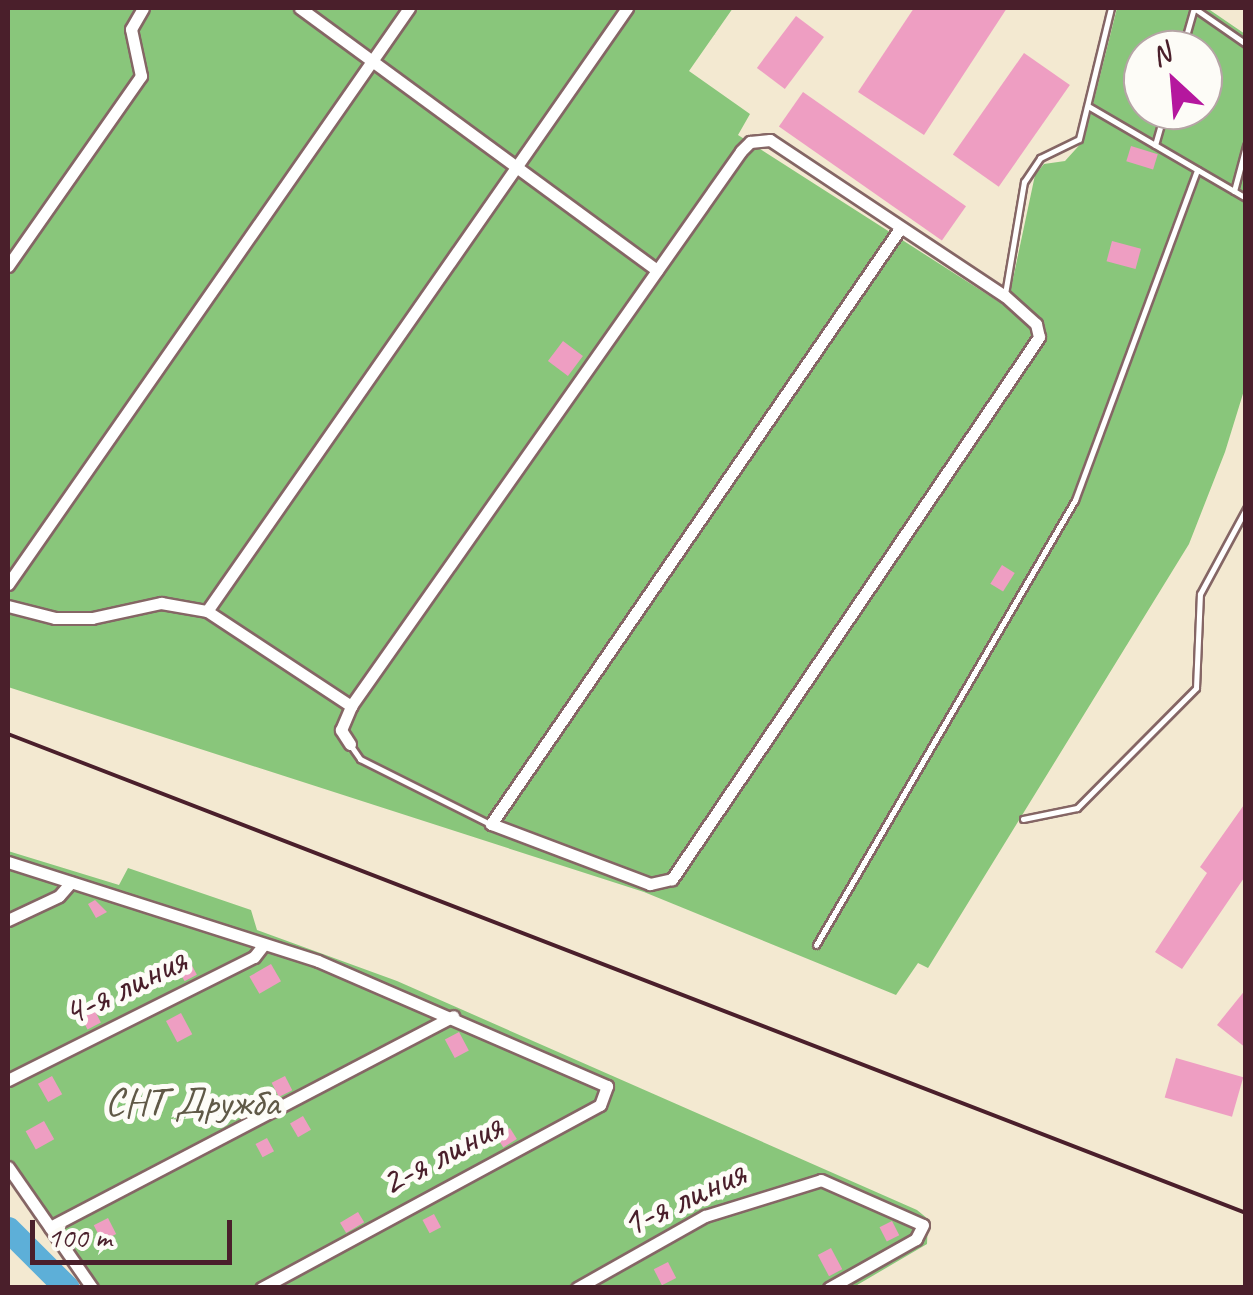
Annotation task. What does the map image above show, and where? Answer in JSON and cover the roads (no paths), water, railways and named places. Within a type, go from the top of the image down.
[{"type":"street","points":[[8,266],[141,76],[131,29],[143,8]]},
{"type":"street","points":[[300,8],[657,270]]},
{"type":"street","points":[[8,584],[409,8]]},
{"type":"street","points":[[207,611],[627,8]]},
{"type":"street","points":[[350,744],[341,730],[351,706],[740,152],[759,138],[1004,296],[1036,324],[1035,347],[672,880],[650,884],[491,824],[899,230]]},
{"type":"street","points":[[8,606],[55,618],[92,618],[160,603],[207,611],[351,706]]},
{"type":"street","points":[[8,862],[264,944],[453,1016]]},
{"type":"street","points":[[8,920],[60,896],[71,882]]},
{"type":"street","name":"4-я линия","points":[[8,1080],[254,957],[264,944]]},
{"type":"street","points":[[50,1227],[453,1016]]},
{"type":"street","name":"2-я линия","points":[[261,1288],[600,1105],[607,1094],[602,1080],[453,1016]]},
{"type":"street","points":[[8,1167],[92,1288]]},
{"type":"street","name":"1-я линия","points":[[577,1288],[718,1210],[822,1180],[923,1225],[916,1240],[829,1288]]},
{"type":"lane","points":[[1004,296],[1030,169],[1051,151],[1075,143],[1088,106],[1111,8]]},
{"type":"lane","points":[[1188,30],[1194,8],[1246,44]]},
{"type":"lane","points":[[1088,106],[1246,198]]},
{"type":"lane","points":[[1155,145],[1159,130]]},
{"type":"lane","points":[[1234,191],[1246,146]]},
{"type":"lane","points":[[816,946],[1075,500],[1197,170]]},
{"type":"lane","points":[[1024,819],[1076,808],[1196,688],[1200,594],[1246,509]]},
{"type":"lane","points":[[350,744],[360,759],[491,824]]},
{"type":"waterway","points":[[8,1229],[67,1288]]},
{"type":"railway","points":[[8,734],[1246,1213]]},
{"type":"park label","name":"СНТ Дружба","points":[[192,1102]]}]
